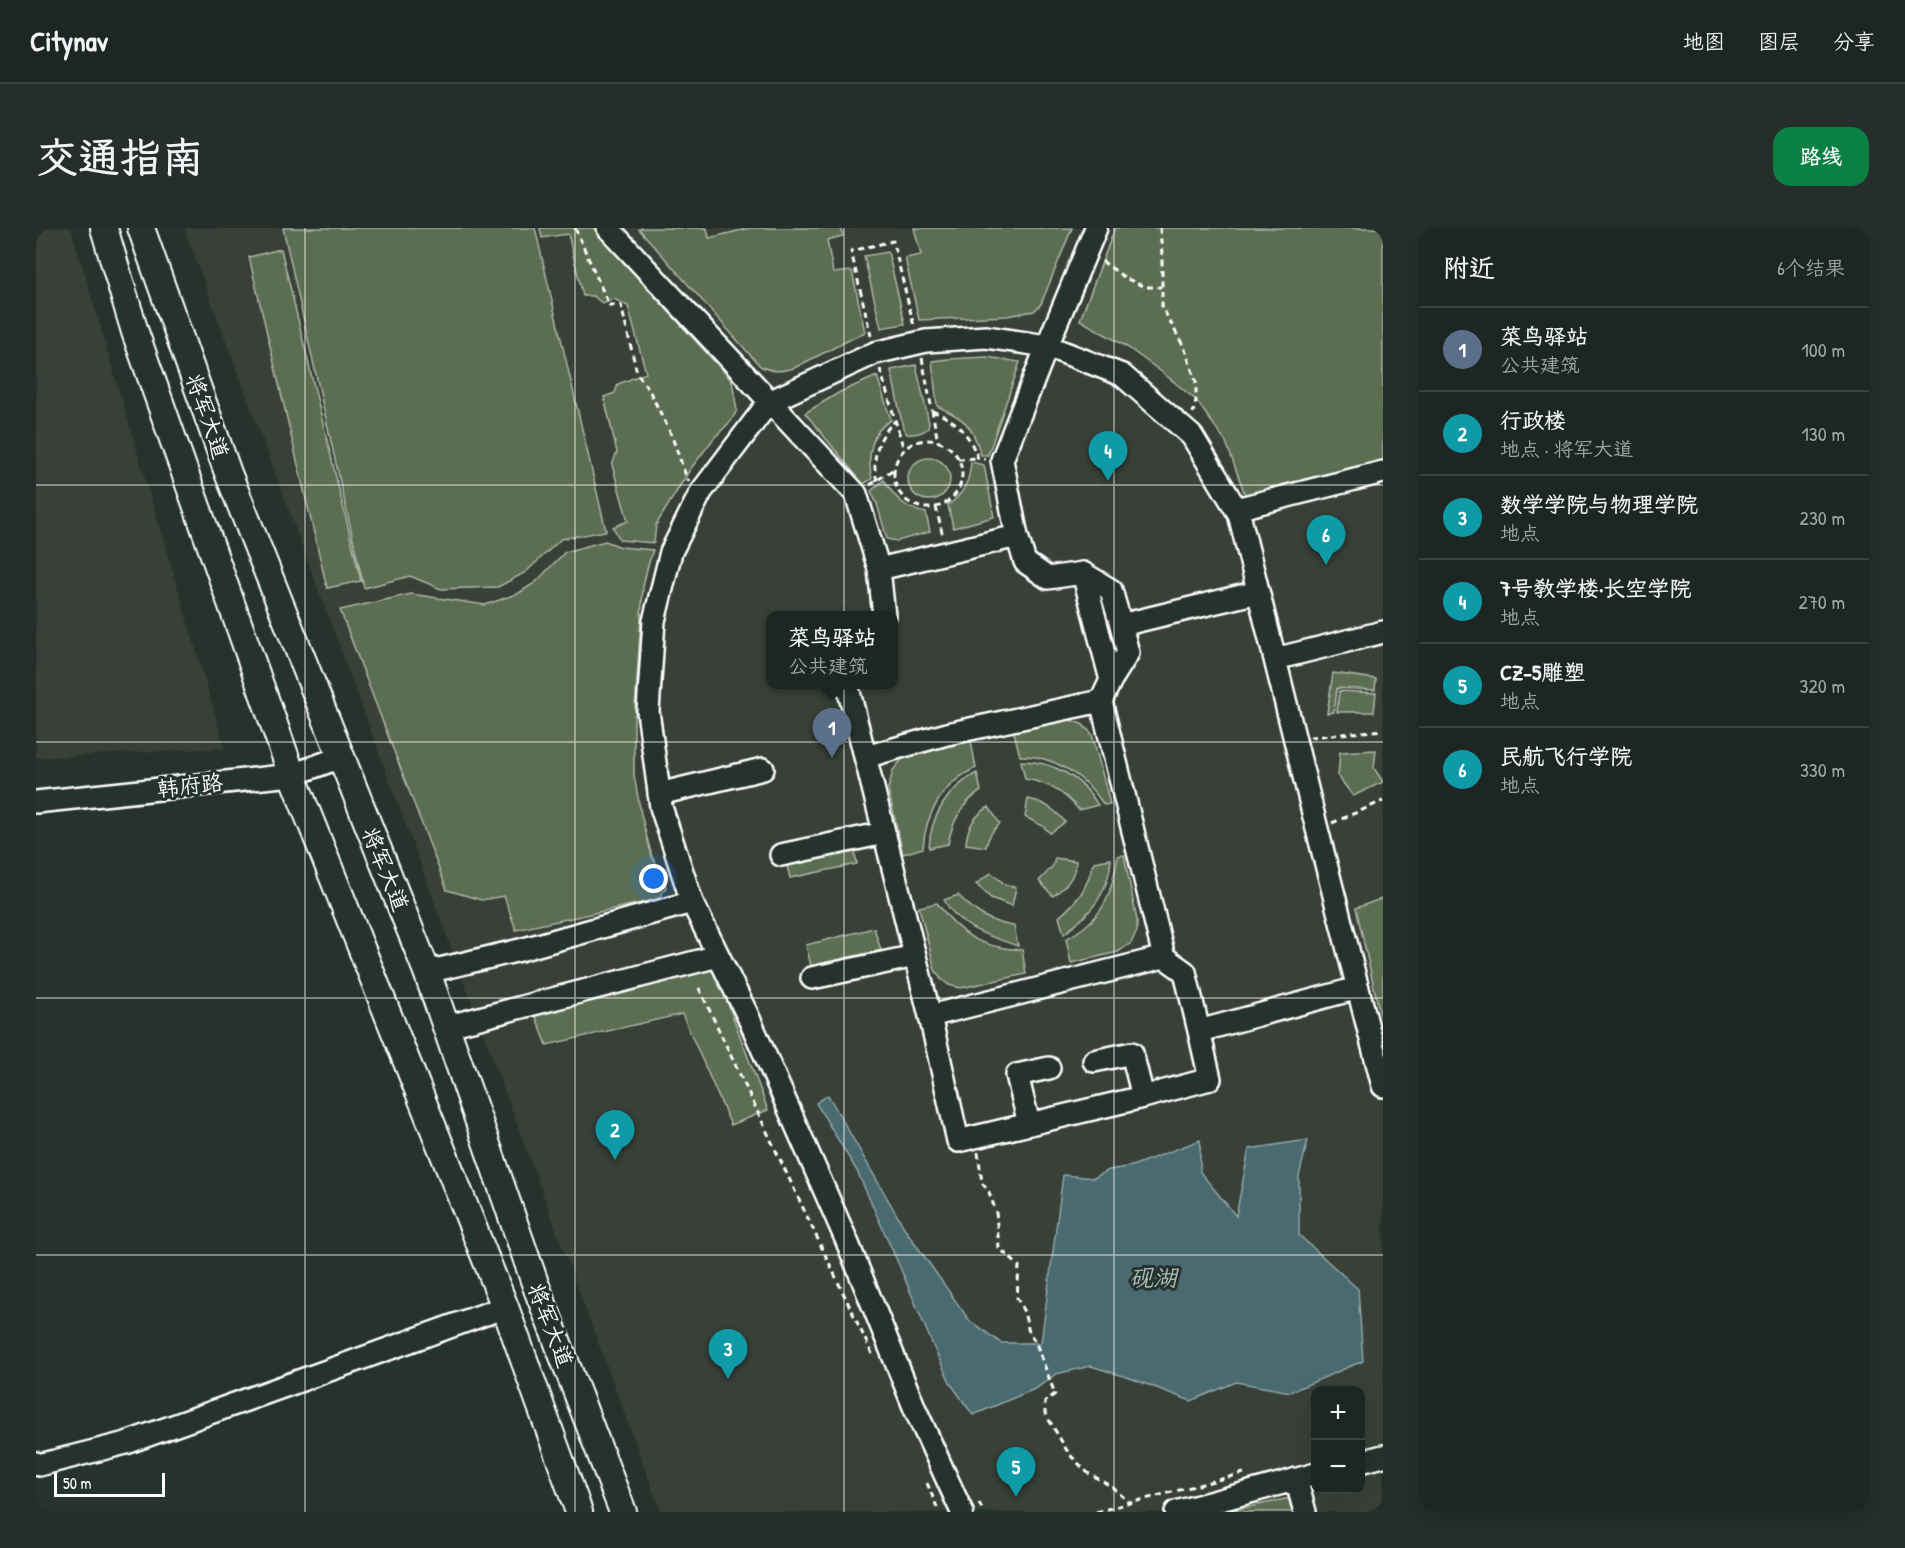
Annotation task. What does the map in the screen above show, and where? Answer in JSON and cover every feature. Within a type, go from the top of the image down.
[{"type":"main road","name":"将军大道","points":[[104,228],[135,332],[292,775],[505,1308],[579,1512]]},
{"type":"main road","name":"将军大道","points":[[141,228],[228,473],[428,972],[445,1027],[536,1286],[623,1512]]},
{"type":"street","points":[[608,228],[856,494],[879,569],[884,611]]},
{"type":"street","points":[[848,689],[930,1016],[958,1141],[1210,1080],[1185,972],[1164,957],[1101,701],[1128,653],[1111,590],[1083,573],[1048,578],[1025,562],[1017,536],[1002,460],[1096,228]]},
{"type":"street","points":[[962,1512],[915,1409],[846,1239],[747,1014],[692,902],[661,807],[648,711],[654,621],[671,552],[701,492],[769,402],[875,353],[926,341],[987,337],[1047,346],[1122,375],[1192,436],[1239,514],[1383,1086]]},
{"type":"street","points":[[1236,509],[1383,472]]},
{"type":"street","points":[[879,569],[1017,536]]},
{"type":"street","points":[[1083,573],[1111,680]]},
{"type":"street","points":[[1121,625],[1258,592]]},
{"type":"street","points":[[1275,659],[1383,632]]},
{"type":"street","points":[[865,756],[947,734],[1101,701]]},
{"type":"street","name":"韩府路","points":[[36,802],[292,775],[341,758]]},
{"type":"street","points":[[659,794],[763,769]]},
{"type":"street","points":[[781,855],[884,833]]},
{"type":"street","points":[[428,972],[520,950],[692,902]]},
{"type":"street","points":[[445,1027],[718,956]]},
{"type":"street","points":[[812,978],[915,956]]},
{"type":"street","points":[[930,1016],[1164,957]]},
{"type":"street","points":[[1199,1030],[1358,988]]},
{"type":"street","points":[[1094,1061],[1132,1053],[1143,1096]]},
{"type":"street","points":[[1029,1124],[1017,1075],[1049,1068]]},
{"type":"street","points":[[36,1463],[126,1443],[505,1308]]},
{"type":"street","points":[[1365,1461],[1383,1456]]},
{"type":"street","points":[[1176,1512],[1306,1476],[1305,1512]]},
{"type":"path","points":[[575,228],[609,305],[621,305],[637,374],[650,392],[671,434],[687,478],[701,492]]},
{"type":"path","points":[[1160,228],[1162,307],[1184,347],[1196,381],[1196,400],[1190,423],[1185,430]]},
{"type":"path","points":[[1086,252],[1125,278],[1145,287],[1161,287]]},
{"type":"path","points":[[932,411],[960,426],[970,438],[978,458]]},
{"type":"path","points":[[877,480],[874,471],[875,458],[881,437],[895,421]]},
{"type":"path","points":[[924,440],[936,441],[946,445],[958,459],[962,475],[960,486],[946,503],[925,508],[914,505],[898,491],[894,480],[897,459],[913,443],[924,440]]},
{"type":"path","points":[[958,459],[1002,460]]},
{"type":"path","points":[[856,494],[894,469]]},
{"type":"path","points":[[936,507],[946,553]]},
{"type":"path","points":[[1294,738],[1383,730]]},
{"type":"path","points":[[1317,830],[1383,801]]},
{"type":"path","points":[[699,988],[877,1366]]},
{"type":"path","points":[[975,1137],[982,1183],[989,1192],[996,1212],[999,1248],[1018,1266],[1017,1298],[1055,1394],[1045,1402],[1045,1413],[1069,1454],[1088,1473],[1111,1486],[1130,1503]]},
{"type":"path","points":[[1096,1512],[1246,1473]]},
{"type":"path","points":[[927,1481],[939,1512]]},
{"type":"shaded area","points":[[36,228],[71,228],[225,748],[36,758]]},
{"type":"shaded area","points":[[184,228],[1383,228],[1383,1512],[661,1512]]},
{"type":"green space","points":[[283,228],[535,228],[606,531],[561,539],[526,572],[498,587],[441,589],[410,576],[364,588]]},
{"type":"green space","points":[[540,228],[593,228],[732,381],[737,410],[731,421],[714,438],[689,471],[656,525],[654,543],[620,540],[613,527],[628,521],[612,465],[617,452],[604,397],[615,393],[618,384],[646,373],[628,306],[614,299],[602,303],[593,296],[583,296],[568,234],[542,238]]},
{"type":"green space","points":[[707,228],[709,238],[750,228],[841,228],[843,236],[827,240],[833,273],[852,271],[865,332],[794,368],[776,371],[760,366],[639,229]]},
{"type":"green space","points":[[914,228],[1072,228],[1041,304],[1034,311],[1007,316],[919,320],[905,258],[921,255]]},
{"type":"green space","points":[[1115,228],[1383,228],[1383,466],[1247,500],[1226,442],[1196,400],[1127,347],[1080,320]]},
{"type":"green space","points":[[281,249],[361,581],[327,588],[249,257]]},
{"type":"green space","points":[[888,252],[905,324],[881,328],[864,256]]},
{"type":"green space","points":[[987,357],[1020,362],[988,455],[981,455],[971,429],[961,419],[937,406],[932,361]]},
{"type":"green space","points":[[916,365],[929,423],[928,428],[923,431],[907,434],[903,428],[891,370]]},
{"type":"green space","points":[[877,376],[891,420],[878,431],[874,438],[870,454],[872,479],[863,484],[805,413],[840,392]]},
{"type":"green space","points":[[929,458],[937,459],[944,464],[949,471],[949,487],[944,494],[937,499],[929,500],[921,499],[914,494],[909,487],[908,479],[909,471],[914,464],[921,459]]},
{"type":"green space","points":[[971,462],[984,465],[994,517],[953,528],[948,505],[958,497],[965,486]]},
{"type":"green space","points":[[884,480],[901,502],[912,509],[926,513],[930,532],[897,541],[887,539],[871,491]]},
{"type":"green space","points":[[605,541],[621,547],[653,550],[643,587],[634,724],[634,775],[652,857],[662,873],[666,887],[659,899],[516,930],[504,896],[481,900],[447,890],[340,610],[411,594],[485,605],[519,593],[536,582],[565,552]]},
{"type":"green space","points":[[1333,673],[1376,679],[1375,690],[1337,688],[1334,712],[1327,713]]},
{"type":"green space","points":[[1339,691],[1376,693],[1374,712],[1337,712]]},
{"type":"green space","points":[[1064,718],[1082,724],[1092,734],[1110,804],[1104,805],[1088,785],[1057,764],[1045,759],[1020,756],[1013,729]]},
{"type":"green space","points":[[971,741],[976,768],[954,782],[938,800],[928,823],[923,848],[903,854],[888,789],[893,770],[904,757]]},
{"type":"green space","points":[[1376,750],[1374,768],[1383,782],[1353,796],[1338,776],[1340,752]]},
{"type":"green space","points":[[1021,761],[1044,764],[1065,772],[1084,786],[1098,805],[1079,810],[1055,789],[1025,779]]},
{"type":"green space","points":[[977,773],[981,791],[968,801],[959,814],[948,844],[929,848],[933,825],[943,804],[958,786]]},
{"type":"green space","points":[[1028,799],[1049,807],[1065,822],[1050,833],[1043,826],[1025,817]]},
{"type":"green space","points":[[989,807],[1000,824],[991,834],[986,847],[966,844],[973,822]]},
{"type":"green space","points":[[853,844],[857,864],[790,878],[785,857]]},
{"type":"green space","points":[[1124,855],[1137,920],[1137,931],[1131,943],[1118,952],[1071,963],[1066,939],[1089,923],[1104,905],[1118,856]]},
{"type":"green space","points":[[1055,858],[1076,861],[1069,881],[1053,896],[1039,881],[1053,866]]},
{"type":"green space","points":[[1111,859],[1102,893],[1090,911],[1064,934],[1059,917],[1082,892],[1094,862]]},
{"type":"green space","points":[[991,873],[1006,885],[1016,887],[1012,906],[991,898],[976,884]]},
{"type":"green space","points":[[958,895],[983,916],[1014,926],[1018,946],[985,935],[958,918],[944,900]]},
{"type":"green space","points":[[1383,898],[1383,1027],[1356,908]]},
{"type":"green space","points":[[937,903],[955,924],[973,938],[994,946],[1022,950],[1026,974],[961,988],[949,985],[941,979],[935,970],[919,907]]},
{"type":"green space","points":[[874,928],[881,950],[811,966],[806,945]]},
{"type":"green space","points":[[714,967],[768,1110],[731,1125],[682,1014],[547,1045],[531,1005]]},
{"type":"green space","points":[[1295,1497],[1299,1512],[1225,1512]]},
{"type":"water","name":"砚湖","points":[[828,1095],[905,1229],[969,1320],[1001,1343],[1041,1343],[1063,1175],[1094,1178],[1109,1170],[1132,1166],[1200,1140],[1200,1172],[1236,1216],[1249,1149],[1308,1140],[1299,1176],[1299,1235],[1358,1289],[1363,1361],[1290,1392],[1236,1382],[1191,1401],[1091,1366],[1056,1374],[1037,1388],[973,1415],[951,1384],[857,1171],[816,1103]]},
{"type":"place","name":"7号教学楼·长空学院","points":[[1108,481]]},
{"type":"place","name":"民航飞行学院","points":[[1326,565]]},
{"type":"place","name":"菜鸟驿站","points":[[832,758]]},
{"type":"place","name":"行政楼","points":[[615,1160]]},
{"type":"place","name":"数学学院与物理学院","points":[[728,1379]]},
{"type":"place","name":"CZ-5雕塑","points":[[1016,1497]]}]
